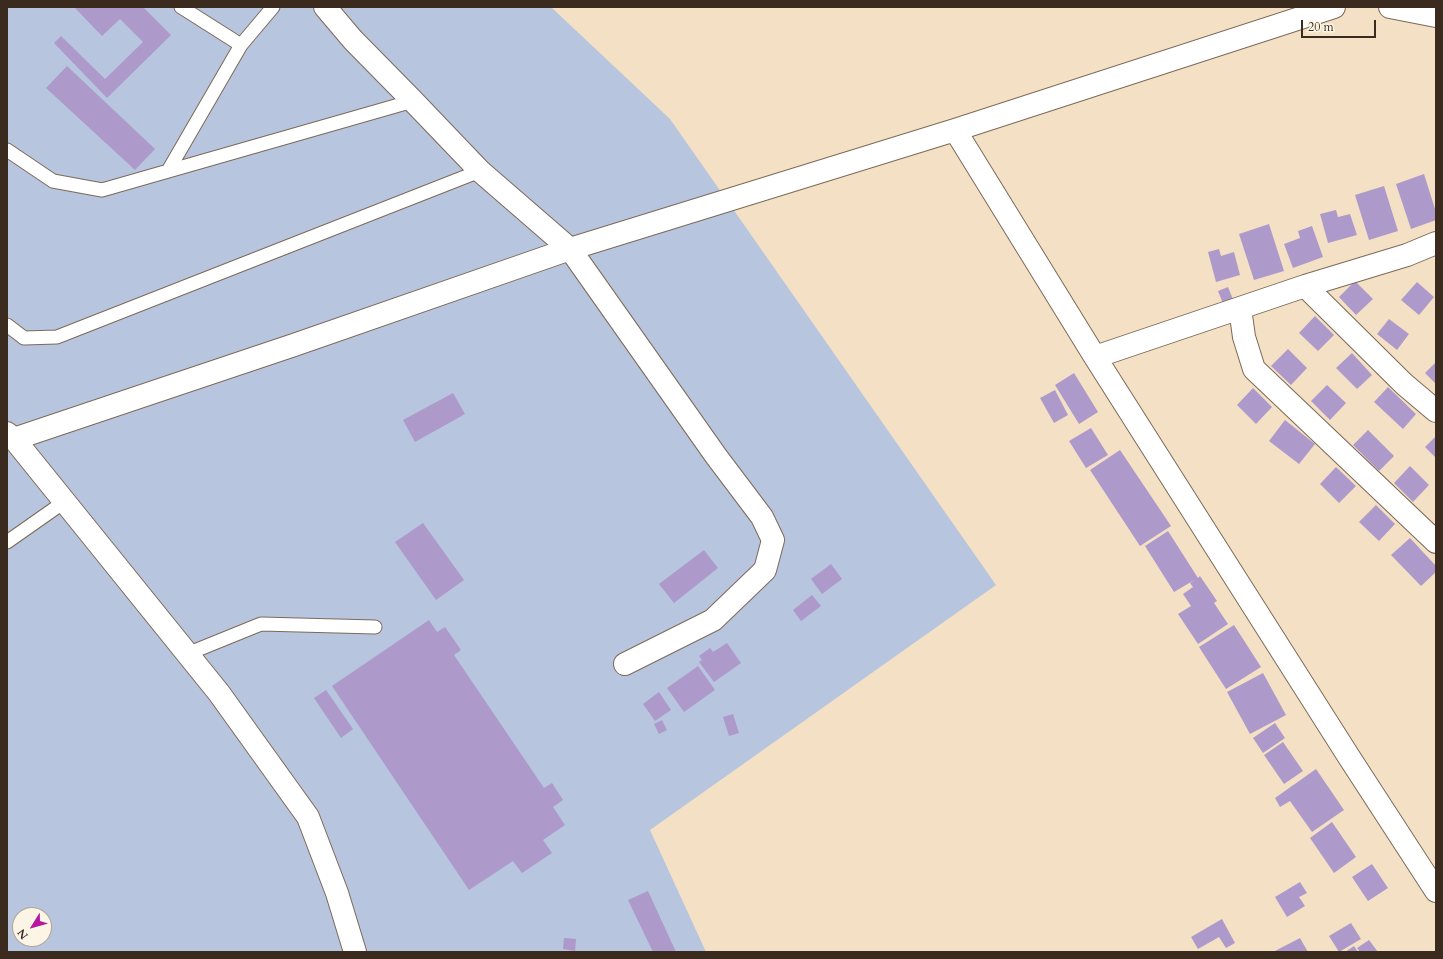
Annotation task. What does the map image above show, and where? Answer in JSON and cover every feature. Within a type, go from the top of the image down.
[{"type":"street","points":[[324,7],[353,40],[413,100],[480,171],[570,249],[716,456],[762,517],[773,540],[765,570],[713,620],[625,664]]},
{"type":"street","points":[[1390,7],[1436,16]]},
{"type":"street","points":[[355,952],[337,893],[308,817],[219,693],[10,436],[294,345],[570,249],[955,130],[1327,8]]},
{"type":"street","points":[[955,130],[1095,357],[1349,757],[1436,891]]},
{"type":"street","points":[[1095,357],[1305,286],[1407,255],[1436,244]]},
{"type":"street","points":[[1305,286],[1404,384],[1436,411]]},
{"type":"street","points":[[1240,308],[1244,337],[1254,369],[1436,542]]},
{"type":"lane","points":[[182,7],[242,45]]},
{"type":"lane","points":[[168,171],[242,45],[273,7]]},
{"type":"lane","points":[[7,150],[53,181],[102,190],[413,100]]},
{"type":"lane","points":[[7,325],[24,338],[58,337],[480,171]]},
{"type":"lane","points":[[7,542],[64,502]]},
{"type":"lane","points":[[187,654],[262,624],[375,627]]},
{"type":"shaded area","points":[[7,7],[551,7],[670,119],[996,585],[650,830],[706,952],[7,952]]},
{"type":"building","points":[[143,7],[171,35],[107,98],[54,43],[61,36],[105,79],[143,42],[120,19],[102,36],[75,8]]},
{"type":"building","points":[[67,66],[155,149],[135,170],[46,88]]},
{"type":"building","points":[[1424,174],[1436,212],[1436,220],[1411,229],[1396,184]]},
{"type":"building","points":[[1384,186],[1398,231],[1369,240],[1355,195]]},
{"type":"building","points":[[1336,210],[1338,217],[1350,214],[1357,235],[1328,243],[1320,214]]},
{"type":"building","points":[[1269,224],[1284,271],[1254,280],[1239,234]]},
{"type":"building","points":[[1312,226],[1323,257],[1293,268],[1284,244],[1300,238],[1298,231]]},
{"type":"building","points":[[1219,249],[1221,256],[1234,252],[1240,275],[1216,282],[1208,252]]},
{"type":"building","points":[[1355,281],[1373,299],[1356,315],[1339,297]]},
{"type":"building","points":[[1417,282],[1434,297],[1419,315],[1401,300]]},
{"type":"building","points":[[1228,287],[1234,302],[1224,306],[1218,291]]},
{"type":"building","points":[[1315,316],[1334,335],[1318,351],[1299,333]]},
{"type":"building","points":[[1389,319],[1409,334],[1397,350],[1377,334]]},
{"type":"building","points":[[1288,349],[1307,368],[1291,385],[1271,366]]},
{"type":"building","points":[[1352,353],[1372,375],[1357,389],[1336,368]]},
{"type":"building","points":[[1436,362],[1436,384],[1425,373]]},
{"type":"building","points":[[1074,373],[1098,412],[1079,424],[1055,385]]},
{"type":"building","points":[[1327,385],[1346,403],[1330,420],[1311,401]]},
{"type":"building","points":[[1388,387],[1416,414],[1403,429],[1374,402]]},
{"type":"building","points":[[1253,388],[1272,407],[1256,424],[1237,405]]},
{"type":"building","points":[[1055,390],[1068,415],[1054,423],[1040,398]]},
{"type":"building","points":[[453,393],[465,414],[415,442],[403,420]]},
{"type":"building","points":[[1285,420],[1315,444],[1299,464],[1269,441]]},
{"type":"building","points":[[1091,428],[1108,455],[1086,468],[1069,441]]},
{"type":"building","points":[[1368,430],[1394,456],[1379,471],[1353,445]]},
{"type":"building","points":[[1436,436],[1436,458],[1425,447]]},
{"type":"building","points":[[1120,450],[1171,526],[1140,546],[1090,470]]},
{"type":"building","points":[[1410,466],[1429,485],[1413,502],[1394,483]]},
{"type":"building","points":[[1336,467],[1356,486],[1339,503],[1320,484]]},
{"type":"building","points":[[1376,505],[1395,524],[1379,541],[1359,522]]},
{"type":"building","points":[[423,523],[464,580],[436,600],[395,542]]},
{"type":"building","points":[[1168,531],[1198,578],[1200,576],[1217,601],[1214,603],[1228,624],[1198,644],[1178,614],[1191,606],[1183,594],[1193,587],[1190,583],[1196,579],[1174,592],[1145,546]]},
{"type":"building","points":[[1410,538],[1436,566],[1436,572],[1421,586],[1391,555]]},
{"type":"building","points":[[704,550],[718,568],[674,603],[659,584]]},
{"type":"building","points":[[831,564],[842,579],[822,594],[811,579]]},
{"type":"building","points":[[812,595],[821,606],[801,621],[793,610]]},
{"type":"building","points":[[429,620],[437,632],[445,627],[461,650],[454,655],[544,788],[552,783],[563,800],[553,807],[565,825],[543,840],[552,853],[522,873],[513,861],[469,890],[332,686]]},
{"type":"building","points":[[1234,625],[1261,667],[1226,689],[1199,647]]},
{"type":"building","points":[[727,643],[741,663],[714,682],[699,662],[702,660],[699,656],[710,648],[713,652]]},
{"type":"building","points":[[698,666],[715,690],[684,712],[667,688]]},
{"type":"building","points":[[1263,673],[1286,715],[1250,734],[1227,692]]},
{"type":"building","points":[[326,690],[353,729],[341,738],[314,698]]},
{"type":"building","points":[[659,692],[671,710],[655,721],[643,704]]},
{"type":"building","points":[[733,714],[739,733],[729,736],[723,717]]},
{"type":"building","points":[[662,720],[667,730],[659,734],[654,724]]},
{"type":"building","points":[[1275,723],[1285,738],[1263,753],[1253,738]]},
{"type":"building","points":[[1283,742],[1303,771],[1284,784],[1264,755]]},
{"type":"building","points":[[1316,769],[1344,810],[1312,832],[1290,801],[1280,807],[1275,798]]},
{"type":"building","points":[[1332,822],[1356,857],[1334,873],[1310,838]]},
{"type":"building","points":[[1372,864],[1388,888],[1368,901],[1352,877]]},
{"type":"building","points":[[1300,882],[1307,893],[1299,897],[1305,906],[1287,917],[1275,897]]},
{"type":"building","points":[[648,891],[676,952],[653,952],[628,900]]},
{"type":"building","points":[[1222,919],[1235,943],[1226,948],[1219,937],[1198,949],[1191,937]]},
{"type":"building","points":[[1351,923],[1361,939],[1339,952],[1329,936]]},
{"type":"building","points":[[564,938],[576,939],[575,951],[563,949]]},
{"type":"building","points":[[1300,938],[1308,952],[1273,952]]},
{"type":"building","points":[[1369,940],[1378,952],[1360,952],[1357,948]]},
{"type":"building","points":[[1354,946],[1358,952],[1345,952]]}]
